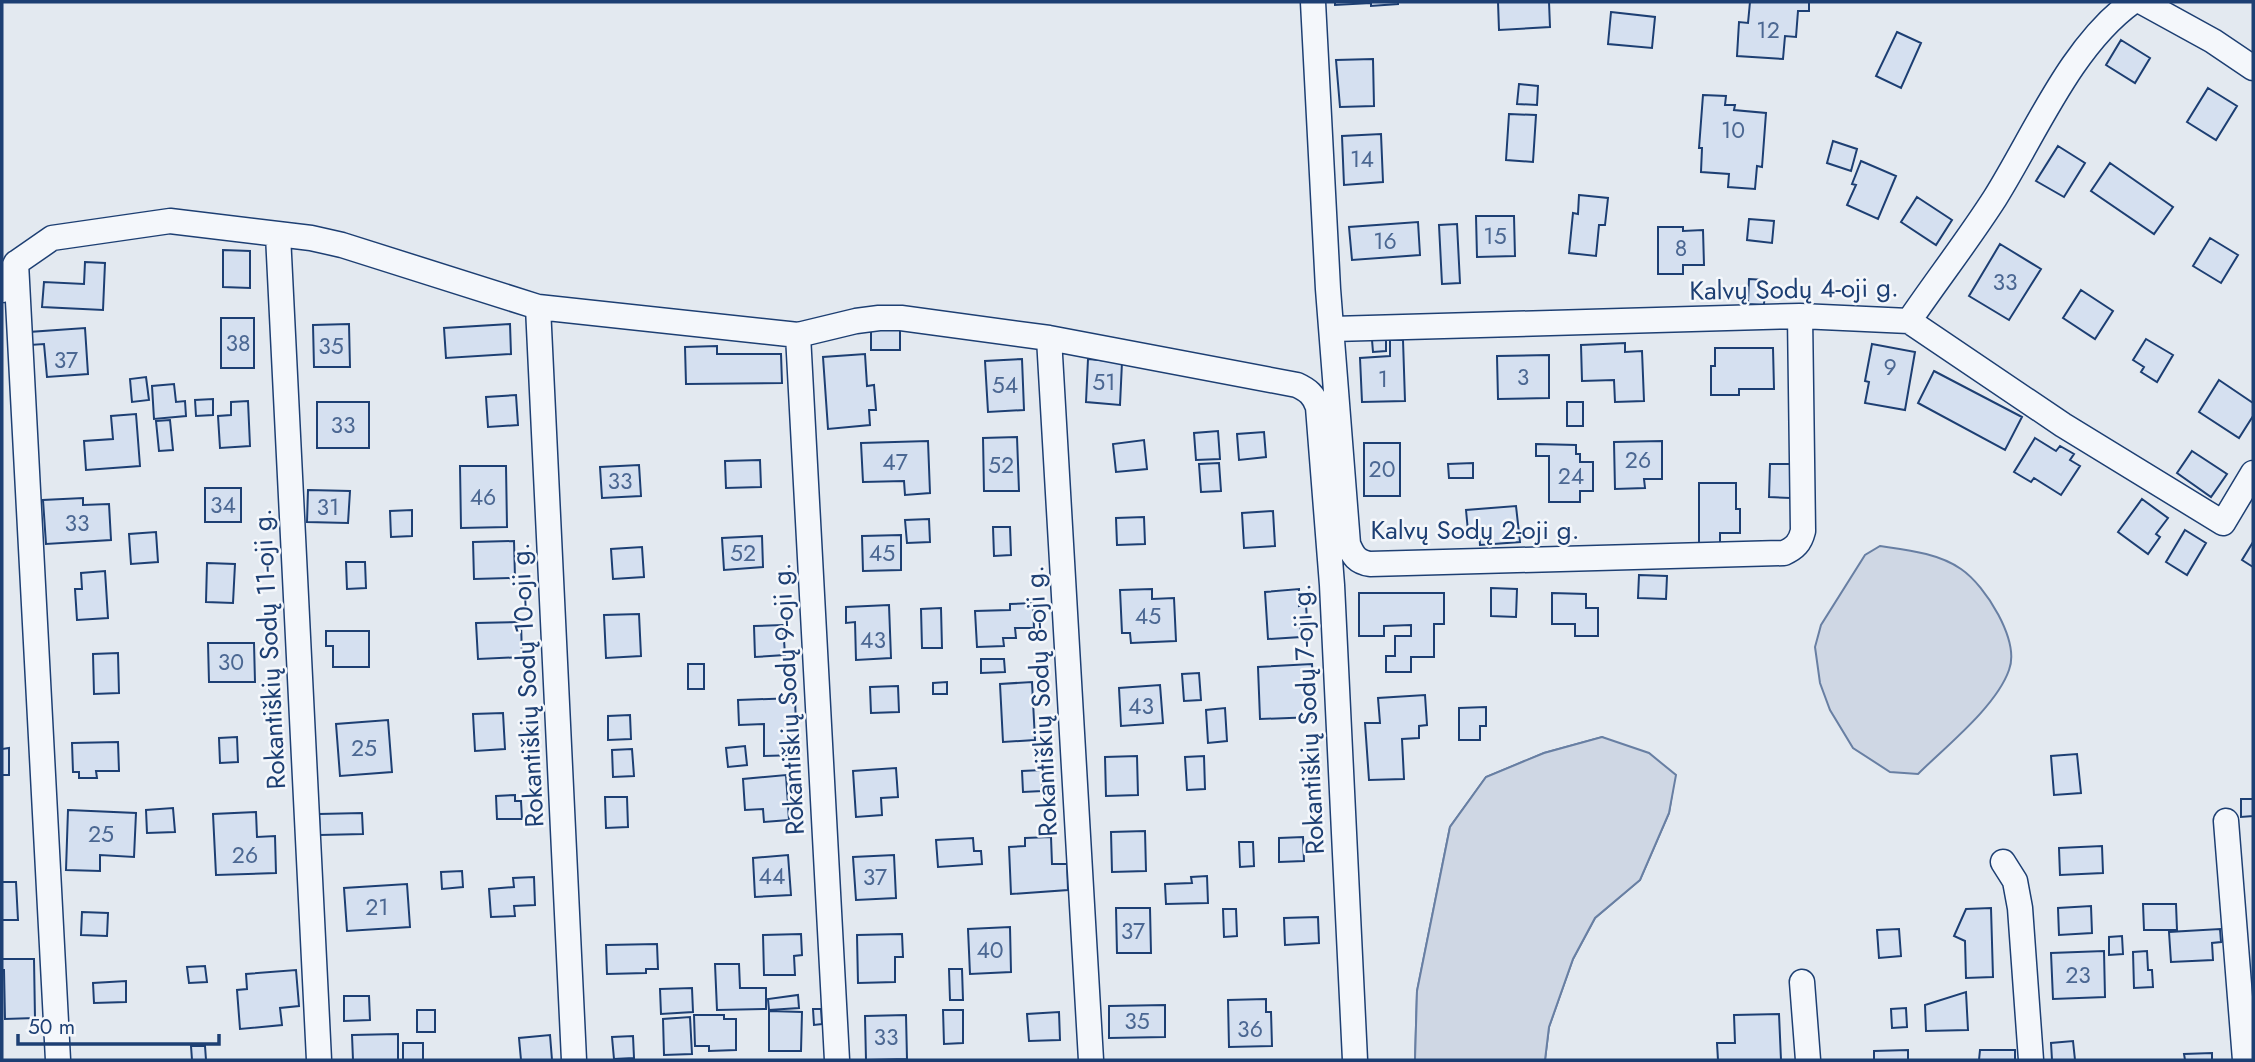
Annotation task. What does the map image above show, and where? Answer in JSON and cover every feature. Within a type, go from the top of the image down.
[{"type":"street","name":"Kalvų Sodų 2-oji g.","points":[[1313,2],[1328,289],[1348,544],[1355,558],[1361,562],[1370,564],[1784,554],[1800,542],[1803,531],[1800,316]]},
{"type":"street","name":"Kalvų Sodų 4-oji g.","points":[[1333,329],[1800,316],[1909,321],[1994,199],[2078,57],[2112,16],[2132,2]]},
{"type":"street","points":[[2142,2],[2213,41],[2253,68]]},
{"type":"street","points":[[2,290],[16,263],[52,238],[170,221],[253,229],[342,245],[538,307],[798,335],[856,321],[901,318],[1049,338]]},
{"type":"street","name":"Rokantiškių Sodų 11-oji g.","points":[[278,235],[319,1060]]},
{"type":"street","points":[[16,263],[58,1060]]},
{"type":"street","name":"Rokantiškių Sodų 10-oji g.","points":[[538,307],[574,1060]]},
{"type":"street","points":[[1909,321],[2063,425],[2223,523],[2253,473]]},
{"type":"street","name":"Rokantiškių Sodų 9-oji g.","points":[[798,335],[837,1060]]},
{"type":"street","name":"Rokantiškių Sodų 7-oji g.","points":[[1049,338],[1297,385],[1315,398],[1318,407],[1332,585],[1355,1060]]},
{"type":"street","name":"Rokantiškių Sodų 8-oji g.","points":[[1049,338],[1091,1060]]},
{"type":"street","points":[[2226,821],[2245,1060]]},
{"type":"street","points":[[2003,862],[2015,881],[2020,908],[2031,1060]]},
{"type":"street","points":[[1802,982],[1808,1060]]},
{"type":"shaded area","points":[[2,2],[2253,2],[2253,1060],[1545,1060],[1549,1027],[1573,959],[1595,918],[1640,880],[1669,813],[1675,775],[1602,737],[1544,753],[1486,777],[1450,827],[1417,991],[1415,1060],[2,1060]]},
{"type":"shaded area","points":[[1880,546],[1932,556],[1961,569],[1990,601],[2010,644],[2009,670],[1993,698],[1969,726],[1918,774],[1890,772],[1853,748],[1830,710],[1820,683],[1815,647],[1821,625],[1865,555]]},
{"type":"shaded area","points":[[1602,737],[1649,753],[1676,775],[1669,813],[1640,880],[1595,918],[1573,959],[1549,1027],[1545,1060],[1415,1060],[1417,991],[1450,827],[1486,777],[1544,753]]},
{"type":"building","points":[[1335,2],[1398,2],[1398,4],[1335,5]]},
{"type":"building","points":[[1498,2],[1549,2],[1550,27],[1499,30]]},
{"type":"building","points":[[1750,2],[1809,2],[1809,11],[1798,11],[1796,37],[1785,36],[1783,59],[1737,56],[1739,22],[1748,23]]},
{"type":"building","points":[[1611,12],[1655,17],[1652,48],[1608,44]]},
{"type":"building","points":[[1897,32],[1921,43],[1901,88],[1876,76]]},
{"type":"building","points":[[2121,40],[2150,58],[2135,83],[2106,65]]},
{"type":"building","points":[[1373,59],[1374,106],[1340,107],[1336,60]]},
{"type":"building","points":[[1519,84],[1538,86],[1537,105],[1517,104]]},
{"type":"building","points":[[2208,88],[2237,106],[2216,140],[2187,122]]},
{"type":"building","points":[[1703,95],[1726,96],[1725,105],[1735,105],[1734,110],[1766,113],[1762,167],[1757,166],[1755,189],[1728,187],[1729,174],[1701,172],[1702,148],[1699,148]]},
{"type":"building","points":[[1509,114],[1536,115],[1533,162],[1506,160]]},
{"type":"building","points":[[1381,134],[1383,182],[1344,185],[1342,136]]},
{"type":"building","points":[[1833,141],[1857,149],[1851,171],[1827,163]]},
{"type":"building","points":[[2058,146],[2085,163],[2064,197],[2036,181]]},
{"type":"building","points":[[1861,161],[1896,176],[1878,219],[1847,205],[1856,185],[1852,184]]},
{"type":"building","points":[[2110,163],[2173,207],[2154,234],[2091,191]]},
{"type":"building","points":[[1579,195],[1608,198],[1605,225],[1599,225],[1596,256],[1569,253],[1573,213],[1578,214]]},
{"type":"building","points":[[1917,197],[1952,220],[1936,245],[1901,222]]},
{"type":"building","points":[[1476,216],[1514,216],[1515,256],[1477,257]]},
{"type":"building","points":[[1749,219],[1774,221],[1772,243],[1747,240]]},
{"type":"building","points":[[1418,222],[1420,255],[1352,260],[1349,227]]},
{"type":"building","points":[[1457,224],[1460,283],[1442,284],[1439,225]]},
{"type":"building","points":[[1658,227],[1683,227],[1683,231],[1703,230],[1704,265],[1683,265],[1683,274],[1658,274]]},
{"type":"building","points":[[2210,238],[2238,255],[2221,283],[2193,266]]},
{"type":"building","points":[[2000,244],[2041,269],[2009,320],[1969,296]]},
{"type":"building","points":[[223,250],[250,251],[250,288],[223,287]]},
{"type":"building","points":[[85,262],[105,263],[103,310],[42,307],[44,282],[84,284]]},
{"type":"building","points":[[1749,279],[1765,280],[1764,305],[1748,304]]},
{"type":"building","points":[[2081,290],[2113,311],[2095,339],[2063,318]]},
{"type":"building","points":[[221,318],[254,318],[254,368],[221,368]]},
{"type":"building","points":[[349,324],[350,367],[314,367],[313,325]]},
{"type":"building","points":[[510,324],[511,354],[446,358],[444,328]]},
{"type":"building","points":[[85,328],[88,374],[47,377],[44,344],[30,345],[29,332]]},
{"type":"building","points":[[871,329],[900,329],[900,350],[871,350]]},
{"type":"building","points":[[2146,339],[2173,355],[2157,382],[2141,372],[2144,367],[2133,360]]},
{"type":"building","points":[[1372,340],[1386,340],[1386,351],[1373,352]]},
{"type":"building","points":[[1390,340],[1403,340],[1405,401],[1362,402],[1360,358],[1390,356]]},
{"type":"building","points":[[1625,343],[1625,352],[1642,351],[1644,401],[1615,402],[1614,380],[1582,381],[1581,345]]},
{"type":"building","points":[[1872,344],[1915,352],[1905,410],[1865,403],[1869,382],[1865,381]]},
{"type":"building","points":[[717,346],[717,354],[781,354],[782,383],[686,384],[685,347]]},
{"type":"building","points":[[1715,348],[1773,348],[1774,389],[1739,389],[1739,395],[1711,395],[1711,366],[1715,366]]},
{"type":"building","points":[[865,354],[867,386],[874,385],[876,410],[869,410],[870,425],[828,429],[823,357]]},
{"type":"building","points":[[1549,355],[1549,398],[1498,399],[1497,356]]},
{"type":"building","points":[[1022,359],[1024,410],[988,412],[985,361]]},
{"type":"building","points":[[1088,359],[1122,362],[1120,405],[1086,402]]},
{"type":"building","points":[[1934,371],[2022,417],[2005,450],[1918,403]]},
{"type":"building","points":[[146,377],[149,400],[132,402],[130,379]]},
{"type":"building","points":[[2219,380],[2253,403],[2253,416],[2239,438],[2199,412]]},
{"type":"building","points":[[174,384],[176,402],[185,401],[186,416],[154,419],[152,386]]},
{"type":"building","points":[[516,395],[518,425],[488,427],[486,397]]},
{"type":"building","points":[[213,399],[213,415],[196,416],[195,400]]},
{"type":"building","points":[[248,401],[250,446],[220,448],[218,416],[231,415],[231,402]]},
{"type":"building","points":[[317,402],[369,402],[369,448],[317,448]]},
{"type":"building","points":[[1567,402],[1583,402],[1583,426],[1567,426]]},
{"type":"building","points":[[136,414],[140,466],[86,470],[84,441],[113,439],[111,416]]},
{"type":"building","points":[[170,420],[173,450],[159,451],[156,421]]},
{"type":"building","points":[[1218,431],[1220,459],[1196,460],[1194,433]]},
{"type":"building","points":[[1264,432],[1266,457],[1239,460],[1237,434]]},
{"type":"building","points":[[1017,437],[1019,491],[984,491],[983,438]]},
{"type":"building","points":[[2035,438],[2056,451],[2060,446],[2074,454],[2070,460],[2080,466],[2061,495],[2034,478],[2031,482],[2014,472]]},
{"type":"building","points":[[1144,440],[1147,469],[1116,472],[1113,444]]},
{"type":"building","points":[[928,441],[930,493],[905,495],[904,481],[863,482],[861,443]]},
{"type":"building","points":[[1662,441],[1662,479],[1644,479],[1645,488],[1615,489],[1614,442]]},
{"type":"building","points":[[1364,443],[1400,443],[1400,496],[1364,496]]},
{"type":"building","points":[[1536,444],[1576,445],[1580,462],[1593,462],[1593,491],[1580,491],[1580,502],[1549,502],[1549,456],[1536,456]]},
{"type":"building","points":[[2192,451],[2227,474],[2211,497],[2177,473]]},
{"type":"building","points":[[760,460],[761,487],[726,488],[725,461]]},
{"type":"building","points":[[1219,463],[1221,491],[1201,492],[1199,464]]},
{"type":"building","points":[[1473,463],[1473,478],[1449,478],[1448,464]]},
{"type":"building","points":[[1770,464],[1790,464],[1790,498],[1769,497]]},
{"type":"building","points":[[639,465],[641,496],[602,498],[600,467]]},
{"type":"building","points":[[460,466],[506,466],[507,527],[461,528]]},
{"type":"building","points":[[1699,483],[1736,483],[1740,533],[1720,533],[1720,544],[1699,544]]},
{"type":"building","points":[[205,488],[241,488],[241,522],[205,522]]},
{"type":"building","points":[[308,490],[350,491],[348,523],[307,522]]},
{"type":"building","points":[[83,498],[83,505],[109,504],[111,540],[46,544],[43,500]]},
{"type":"building","points":[[2142,499],[2168,518],[2156,534],[2160,537],[2148,554],[2118,532]]},
{"type":"building","points":[[1516,506],[1520,542],[1480,545],[1479,529],[1468,531],[1466,510]]},
{"type":"building","points":[[412,510],[412,536],[391,537],[390,511]]},
{"type":"building","points":[[1273,511],[1275,546],[1244,548],[1242,513]]},
{"type":"building","points":[[1144,517],[1145,544],[1117,545],[1116,518]]},
{"type":"building","points":[[929,519],[930,542],[907,543],[905,520]]},
{"type":"building","points":[[993,527],[1010,527],[1011,555],[994,556]]},
{"type":"building","points":[[2185,530],[2206,543],[2187,575],[2166,562]]},
{"type":"building","points":[[156,532],[158,562],[131,564],[129,534]]},
{"type":"building","points":[[901,535],[901,570],[863,571],[862,536]]},
{"type":"building","points":[[762,536],[763,567],[724,570],[722,538]]},
{"type":"building","points":[[514,541],[515,578],[474,579],[473,542]]},
{"type":"building","points":[[2253,542],[2253,567],[2242,560]]},
{"type":"building","points":[[642,547],[644,577],[613,579],[611,549]]},
{"type":"building","points":[[346,562],[365,562],[366,588],[347,589]]},
{"type":"building","points":[[207,563],[235,564],[233,603],[206,602]]},
{"type":"building","points":[[105,571],[108,618],[77,620],[75,589],[82,589],[81,573]]},
{"type":"building","points":[[1639,575],[1667,576],[1666,599],[1638,598]]},
{"type":"building","points":[[1491,588],[1517,589],[1516,617],[1491,616]]},
{"type":"building","points":[[1152,589],[1152,599],[1174,598],[1176,641],[1131,643],[1130,633],[1122,633],[1120,590]]},
{"type":"building","points":[[1299,589],[1299,606],[1306,605],[1307,620],[1300,620],[1301,637],[1268,639],[1265,592]]},
{"type":"building","points":[[1359,593],[1444,593],[1444,624],[1434,624],[1434,657],[1411,657],[1411,672],[1386,672],[1386,656],[1395,656],[1395,636],[1411,636],[1411,625],[1384,626],[1384,636],[1359,636]]},
{"type":"building","points":[[1552,593],[1586,594],[1586,608],[1598,608],[1598,636],[1575,636],[1575,624],[1552,624]]},
{"type":"building","points":[[1033,603],[1034,628],[1015,628],[1016,638],[1003,638],[1004,646],[977,647],[975,611],[1010,610],[1010,604]]},
{"type":"building","points":[[889,605],[891,658],[856,660],[855,622],[846,623],[846,607]]},
{"type":"building","points":[[941,608],[942,648],[922,648],[921,609]]},
{"type":"building","points":[[639,614],[641,656],[606,658],[604,615]]},
{"type":"building","points":[[521,622],[522,657],[478,659],[476,623]]},
{"type":"building","points":[[783,625],[785,655],[755,657],[754,626]]},
{"type":"building","points":[[326,631],[369,631],[369,667],[333,667],[333,646],[326,646]]},
{"type":"building","points":[[208,643],[254,643],[255,682],[209,682]]},
{"type":"building","points":[[118,653],[119,693],[94,694],[93,654]]},
{"type":"building","points":[[981,659],[1004,659],[1005,672],[981,673]]},
{"type":"building","points":[[688,664],[704,664],[704,689],[688,689]]},
{"type":"building","points":[[1312,664],[1315,717],[1260,719],[1258,667]]},
{"type":"building","points":[[1199,673],[1201,700],[1184,701],[1182,674]]},
{"type":"building","points":[[947,682],[947,694],[933,694],[933,683]]},
{"type":"building","points":[[1032,682],[1035,740],[1003,742],[1000,684]]},
{"type":"building","points":[[1160,685],[1163,723],[1121,726],[1119,688]]},
{"type":"building","points":[[898,686],[899,712],[871,713],[870,687]]},
{"type":"building","points":[[1425,695],[1427,725],[1419,726],[1419,738],[1402,739],[1404,779],[1369,780],[1365,723],[1380,723],[1378,698]]},
{"type":"building","points":[[795,698],[797,755],[764,756],[764,724],[739,725],[738,700]]},
{"type":"building","points":[[1486,707],[1486,726],[1480,726],[1480,740],[1459,740],[1459,708]]},
{"type":"building","points":[[1225,708],[1227,741],[1208,743],[1206,710]]},
{"type":"building","points":[[503,713],[505,749],[475,751],[473,714]]},
{"type":"building","points":[[630,715],[631,739],[608,740],[608,716]]},
{"type":"building","points":[[388,720],[392,772],[340,776],[336,724]]},
{"type":"building","points":[[237,737],[238,762],[220,763],[219,738]]},
{"type":"building","points":[[118,742],[119,771],[96,771],[97,778],[79,778],[79,772],[73,772],[72,743]]},
{"type":"building","points":[[745,746],[747,765],[728,767],[726,748]]},
{"type":"building","points":[[9,748],[9,775],[2,775],[2,749]]},
{"type":"building","points":[[632,749],[634,776],[613,777],[612,750]]},
{"type":"building","points":[[2077,754],[2081,793],[2054,795],[2051,756]]},
{"type":"building","points":[[1137,756],[1138,795],[1106,796],[1105,757]]},
{"type":"building","points":[[1204,756],[1205,789],[1187,790],[1185,757]]},
{"type":"building","points":[[896,768],[898,797],[881,798],[882,815],[856,817],[853,771]]},
{"type":"building","points":[[1042,770],[1042,791],[1023,792],[1022,771]]},
{"type":"building","points":[[786,775],[789,820],[764,822],[763,809],[745,810],[743,779]]},
{"type":"building","points":[[515,795],[515,801],[521,801],[522,819],[497,819],[496,796]]},
{"type":"building","points":[[605,797],[627,797],[628,827],[606,828]]},
{"type":"building","points":[[2241,799],[2253,799],[2253,816],[2241,817]]},
{"type":"building","points":[[173,808],[175,832],[147,833],[146,810]]},
{"type":"building","points":[[68,810],[136,813],[134,857],[100,855],[100,871],[66,870]]},
{"type":"building","points":[[256,812],[257,837],[275,836],[276,873],[216,875],[213,814]]},
{"type":"building","points":[[362,813],[363,834],[320,835],[319,814]]},
{"type":"building","points":[[1145,831],[1146,871],[1112,872],[1111,832]]},
{"type":"building","points":[[1051,837],[1052,864],[1067,864],[1068,890],[1011,894],[1009,847],[1025,846],[1025,838]]},
{"type":"building","points":[[1303,837],[1304,861],[1279,862],[1279,838]]},
{"type":"building","points":[[973,838],[974,851],[981,851],[982,864],[938,867],[936,840]]},
{"type":"building","points":[[1239,842],[1253,842],[1254,866],[1240,867]]},
{"type":"building","points":[[2102,846],[2103,873],[2060,875],[2059,848]]},
{"type":"building","points":[[788,855],[791,895],[755,897],[753,858]]},
{"type":"building","points":[[894,855],[896,898],[856,900],[853,857]]},
{"type":"building","points":[[462,871],[463,887],[442,889],[441,872]]},
{"type":"building","points":[[1207,876],[1208,903],[1166,904],[1165,884],[1192,883],[1191,877]]},
{"type":"building","points":[[534,877],[535,905],[514,906],[515,916],[491,917],[489,889],[514,887],[513,878]]},
{"type":"building","points":[[2,882],[16,882],[18,920],[2,920]]},
{"type":"building","points":[[407,884],[410,927],[347,931],[344,888]]},
{"type":"building","points":[[2143,904],[2176,904],[2177,930],[2144,930]]},
{"type":"building","points":[[2091,906],[2092,933],[2059,935],[2058,908]]},
{"type":"building","points":[[1116,908],[1150,908],[1151,953],[1117,953]]},
{"type":"building","points":[[1991,908],[1993,977],[1966,978],[1965,941],[1954,936],[1966,909]]},
{"type":"building","points":[[1223,909],[1236,909],[1237,936],[1224,937]]},
{"type":"building","points":[[82,912],[108,913],[107,936],[81,935]]},
{"type":"building","points":[[1318,917],[1319,943],[1285,945],[1284,918]]},
{"type":"building","points":[[1010,927],[1011,972],[970,974],[968,929]]},
{"type":"building","points":[[1899,929],[1901,956],[1879,958],[1877,930]]},
{"type":"building","points":[[2220,929],[2221,942],[2212,943],[2213,960],[2171,962],[2169,932]]},
{"type":"building","points":[[801,934],[802,955],[794,956],[795,975],[764,975],[763,935]]},
{"type":"building","points":[[902,934],[903,957],[895,957],[895,982],[858,983],[857,935]]},
{"type":"building","points":[[2122,936],[2123,954],[2109,955],[2109,937]]},
{"type":"building","points":[[657,944],[658,969],[646,969],[646,973],[607,974],[606,945]]},
{"type":"building","points":[[2104,951],[2105,997],[2053,999],[2051,953]]},
{"type":"building","points":[[2147,951],[2148,970],[2152,970],[2153,987],[2134,988],[2133,952]]},
{"type":"building","points":[[2,959],[34,959],[35,1018],[5,1019]]},
{"type":"building","points":[[715,964],[739,964],[740,988],[766,988],[766,1009],[717,1010]]},
{"type":"building","points":[[205,966],[207,982],[189,983],[187,967]]},
{"type":"building","points":[[949,969],[962,969],[963,1000],[950,1000]]},
{"type":"building","points":[[296,970],[299,1006],[280,1008],[282,1025],[240,1029],[237,990],[247,989],[246,974]]},
{"type":"building","points":[[126,981],[126,1002],[94,1003],[93,983]]},
{"type":"building","points":[[692,988],[693,1012],[661,1014],[660,989]]},
{"type":"building","points":[[1966,992],[1968,1030],[1926,1031],[1925,1005]]},
{"type":"building","points":[[798,995],[799,1008],[769,1010],[768,999]]},
{"type":"building","points":[[344,996],[369,996],[370,1020],[344,1021]]},
{"type":"building","points":[[1266,999],[1266,1012],[1271,1012],[1272,1046],[1229,1047],[1228,1000]]},
{"type":"building","points":[[1165,1005],[1165,1037],[1109,1038],[1109,1006]]},
{"type":"building","points":[[1906,1008],[1907,1027],[1892,1028],[1891,1009]]},
{"type":"building","points":[[813,1009],[821,1009],[822,1024],[814,1025]]},
{"type":"building","points":[[417,1010],[435,1010],[435,1032],[417,1032]]},
{"type":"building","points":[[943,1010],[963,1010],[963,1043],[944,1044]]},
{"type":"building","points":[[769,1011],[802,1012],[801,1051],[769,1051]]},
{"type":"building","points":[[1059,1012],[1060,1040],[1029,1041],[1027,1014]]},
{"type":"building","points":[[1779,1014],[1781,1060],[1718,1060],[1717,1043],[1735,1043],[1734,1015]]},
{"type":"building","points":[[694,1015],[724,1015],[724,1019],[736,1019],[736,1050],[709,1051],[709,1046],[695,1046]]},
{"type":"building","points":[[906,1015],[907,1059],[866,1060],[865,1016]]},
{"type":"building","points":[[690,1017],[692,1054],[664,1055],[663,1019]]},
{"type":"building","points":[[398,1034],[398,1060],[353,1060],[352,1035]]},
{"type":"building","points":[[550,1035],[552,1060],[521,1060],[519,1038]]},
{"type":"building","points":[[633,1036],[634,1058],[614,1059],[612,1037]]},
{"type":"building","points":[[2073,1041],[2075,1060],[2052,1060],[2051,1043]]},
{"type":"building","points":[[403,1043],[423,1043],[423,1060],[403,1060]]},
{"type":"building","points":[[191,1046],[205,1046],[206,1060],[192,1060]]},
{"type":"building","points":[[1908,1050],[1908,1060],[1874,1060],[1874,1051]]},
{"type":"building","points":[[1980,1050],[2015,1050],[2015,1060],[1979,1060]]},
{"type":"building","points":[[2212,1053],[2212,1060],[2185,1060],[2184,1054]]}]
